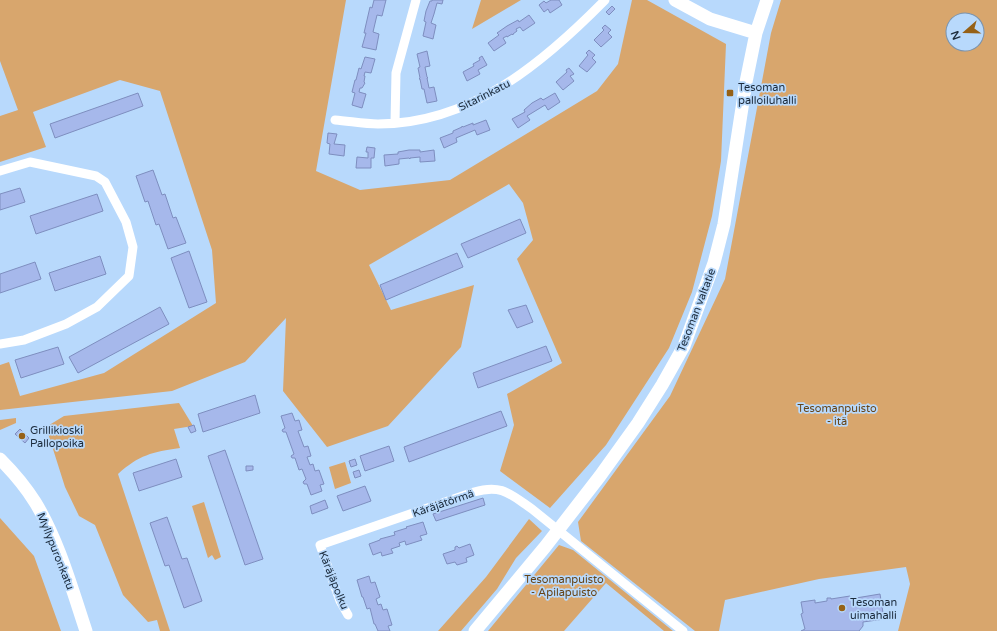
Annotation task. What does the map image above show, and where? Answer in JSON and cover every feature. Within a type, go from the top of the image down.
[{"type":"main road","points":[[675,0],[710,19],[756,32]]},
{"type":"main road","name":"Tesoman valtatie","points":[[475,631],[558,530],[638,423],[684,346],[714,263],[724,224],[743,94],[756,32],[767,0]]},
{"type":"main road","name":"Myllypuronkatu","points":[[0,459],[18,477],[43,516],[61,558],[86,631]]},
{"type":"street","points":[[395,122],[396,73],[416,0]]},
{"type":"street","name":"Sitarinkatu","points":[[335,120],[378,124],[432,117],[458,109],[491,94],[517,77],[556,47],[605,0]]},
{"type":"street","points":[[0,171],[30,162],[96,176],[105,182],[111,193],[126,222],[133,247],[129,276],[97,307],[66,324],[24,340],[0,344]]},
{"type":"street","name":"Käräjätörmä","points":[[320,545],[486,489],[494,488],[503,490],[511,494],[558,530],[683,631]]},
{"type":"street","name":"Käräjäpolku","points":[[320,545],[340,601],[348,615]]},
{"type":"green space","points":[[0,0],[346,0],[316,171],[360,190],[450,180],[597,91],[618,64],[632,0],[647,0],[726,44],[721,161],[712,216],[692,292],[669,348],[606,445],[550,508],[500,471],[514,425],[507,394],[562,363],[517,259],[533,240],[523,203],[509,184],[369,265],[391,310],[474,285],[461,347],[388,426],[327,447],[283,391],[286,318],[245,362],[172,391],[0,410],[0,365],[9,362],[20,396],[104,373],[216,303],[212,250],[160,91],[120,80],[33,112],[46,147],[0,162],[0,116],[18,110],[0,61]]},
{"type":"green space","points":[[481,0],[521,0],[472,29]]},
{"type":"green space","name":"Tesomanpuisto - itä","points":[[781,0],[997,0],[997,631],[898,631],[910,584],[906,567],[819,579],[725,600],[719,631],[695,631],[581,541],[578,522],[670,396],[725,279],[771,33]]},
{"type":"green space","points":[[179,403],[193,426],[174,429],[180,448],[146,455],[133,462],[118,474],[170,631],[160,631],[157,620],[148,622],[123,595],[95,525],[79,516],[65,487],[46,427],[64,416]]},
{"type":"green space","points":[[16,418],[16,423],[0,430],[0,420]]},
{"type":"green space","points":[[345,462],[351,483],[335,489],[329,467]]},
{"type":"green space","points":[[204,502],[221,557],[215,560],[212,555],[208,558],[192,506]]},
{"type":"green space","points":[[0,518],[34,556],[61,631],[0,631]]},
{"type":"green space","points":[[529,519],[542,531],[516,558],[497,589],[461,631],[438,631],[486,577]]},
{"type":"green space","name":"Tesomanpuisto - Apilapuisto","points":[[559,545],[573,550],[673,631],[664,631],[606,583],[564,631],[488,631]]},
{"type":"building","points":[[374,0],[386,0],[382,16],[377,15],[373,32],[379,34],[376,50],[362,47],[370,7],[372,8]]},
{"type":"building","points":[[443,0],[442,4],[437,3],[431,23],[436,25],[433,39],[423,36],[426,22],[424,21],[426,11],[430,1]]},
{"type":"building","points":[[551,0],[559,0],[562,5],[550,13],[548,9],[544,12],[539,5],[544,1],[546,3]]},
{"type":"building","points":[[612,6],[615,9],[609,15],[606,12]]},
{"type":"building","points":[[529,15],[535,23],[523,31],[520,27],[516,29],[517,31],[513,35],[512,34],[503,38],[506,43],[494,51],[488,43],[499,35],[497,33]]},
{"type":"building","points":[[605,25],[611,30],[608,33],[612,37],[601,47],[594,40],[604,30],[602,28]]},
{"type":"building","points":[[589,50],[595,55],[592,58],[596,62],[587,72],[579,66],[588,55],[586,53]]},
{"type":"building","points":[[427,51],[430,66],[425,67],[429,88],[434,87],[437,101],[427,103],[424,89],[422,89],[419,79],[418,68],[420,67],[417,54]]},
{"type":"building","points":[[482,56],[487,65],[478,70],[480,74],[467,81],[463,72],[474,66],[473,64],[480,60],[479,58]]},
{"type":"building","points":[[365,57],[375,59],[371,73],[365,72],[365,83],[362,88],[360,88],[359,92],[366,94],[362,108],[352,105],[355,93],[352,92],[359,68],[361,69]]},
{"type":"building","points":[[569,68],[574,74],[570,76],[574,81],[563,90],[556,82],[567,72],[566,70]]},
{"type":"building","points":[[138,93],[143,106],[55,138],[50,124]]},
{"type":"building","points":[[555,93],[560,102],[548,110],[545,105],[527,116],[530,120],[518,128],[512,119],[525,112],[524,110],[532,103],[541,98],[543,100]]},
{"type":"building","points":[[486,120],[490,130],[477,135],[475,130],[456,138],[457,142],[444,148],[440,138],[453,133],[453,131],[462,126],[463,127],[473,123],[473,125]]},
{"type":"building","points":[[328,133],[337,134],[334,144],[345,145],[344,156],[329,154],[330,144],[327,143]]},
{"type":"building","points":[[367,147],[375,148],[374,158],[371,158],[371,168],[356,168],[357,157],[368,158],[368,152],[366,152]]},
{"type":"building","points":[[420,150],[420,152],[434,150],[435,161],[420,162],[420,157],[399,159],[399,164],[385,166],[384,155],[398,154],[398,152]]},
{"type":"building","points":[[153,170],[162,195],[165,194],[173,218],[176,217],[186,243],[168,249],[159,224],[156,225],[148,201],[145,202],[136,176]]},
{"type":"building","points":[[20,188],[25,202],[0,210],[0,194]]},
{"type":"building","points":[[97,194],[103,211],[36,234],[30,216]]},
{"type":"building","points":[[520,219],[526,233],[468,258],[461,244]]},
{"type":"building","points":[[189,251],[207,302],[189,308],[171,258]]},
{"type":"building","points":[[457,253],[463,267],[386,300],[380,285]]},
{"type":"building","points":[[100,256],[106,274],[55,291],[49,273]]},
{"type":"building","points":[[35,262],[41,279],[0,293],[0,274]]},
{"type":"building","points":[[526,305],[533,322],[517,328],[508,310]]},
{"type":"building","points":[[160,307],[169,324],[78,373],[69,357]]},
{"type":"building","points":[[546,346],[552,361],[478,388],[473,373]]},
{"type":"building","points":[[58,347],[64,364],[21,378],[15,360]]},
{"type":"building","points":[[255,395],[260,413],[203,432],[198,414]]},
{"type":"building","points":[[501,411],[507,426],[409,462],[404,447]]},
{"type":"building","points":[[292,413],[295,421],[299,420],[302,430],[298,431],[304,447],[308,446],[311,456],[307,457],[310,465],[313,464],[315,471],[319,470],[324,484],[320,485],[322,491],[311,495],[307,484],[304,484],[303,482],[306,479],[302,469],[299,470],[295,458],[292,458],[291,456],[294,454],[286,432],[283,432],[282,430],[285,428],[281,416]]},
{"type":"building","points":[[194,425],[196,431],[191,433],[188,427]]},
{"type":"building","name":"Grillikioski Pallopoika","points":[[20,429],[29,438],[25,443],[15,434]]},
{"type":"building","points":[[389,446],[394,461],[365,471],[360,456]]},
{"type":"building","points":[[225,450],[263,559],[245,565],[208,456]]},
{"type":"building","points":[[176,459],[182,477],[139,491],[133,473]]},
{"type":"building","points":[[355,459],[357,465],[351,467],[349,461]]},
{"type":"building","points":[[246,466],[253,466],[253,470],[246,471]]},
{"type":"building","points":[[359,470],[361,476],[355,478],[353,472]]},
{"type":"building","points":[[365,486],[371,501],[343,511],[337,496]]},
{"type":"building","points":[[483,498],[485,505],[436,521],[433,514]]},
{"type":"building","points":[[325,500],[328,508],[312,514],[310,506]]},
{"type":"building","points":[[167,517],[182,559],[187,558],[202,601],[184,608],[169,565],[165,566],[150,523]]},
{"type":"building","points":[[423,522],[427,534],[420,536],[422,540],[406,545],[405,541],[399,543],[400,546],[391,549],[393,553],[382,556],[381,552],[373,555],[369,544],[395,535],[394,532],[407,528],[406,527]]},
{"type":"building","points":[[470,544],[474,555],[466,558],[467,562],[457,565],[455,562],[447,564],[443,554],[455,550],[455,547],[457,546],[459,548]]},
{"type":"building","points":[[369,576],[371,583],[375,582],[380,597],[376,599],[378,605],[381,604],[383,610],[387,609],[392,625],[388,626],[390,631],[378,631],[374,624],[370,608],[367,609],[362,597],[357,580]]},
{"type":"building","name":"Tesoman uimahalli","points":[[880,594],[884,619],[863,622],[863,626],[859,631],[801,631],[805,629],[801,614],[803,613],[801,602],[815,600],[815,603],[827,601],[827,598],[831,599],[850,596],[850,599]]},
{"type":"place","name":"Tesoman palloiluhalli","points":[[730,93]]},
{"type":"place","name":"Grillikioski Pallopoika","points":[[22,436]]},
{"type":"place","name":"Tesoman uimahalli","points":[[842,608]]}]
